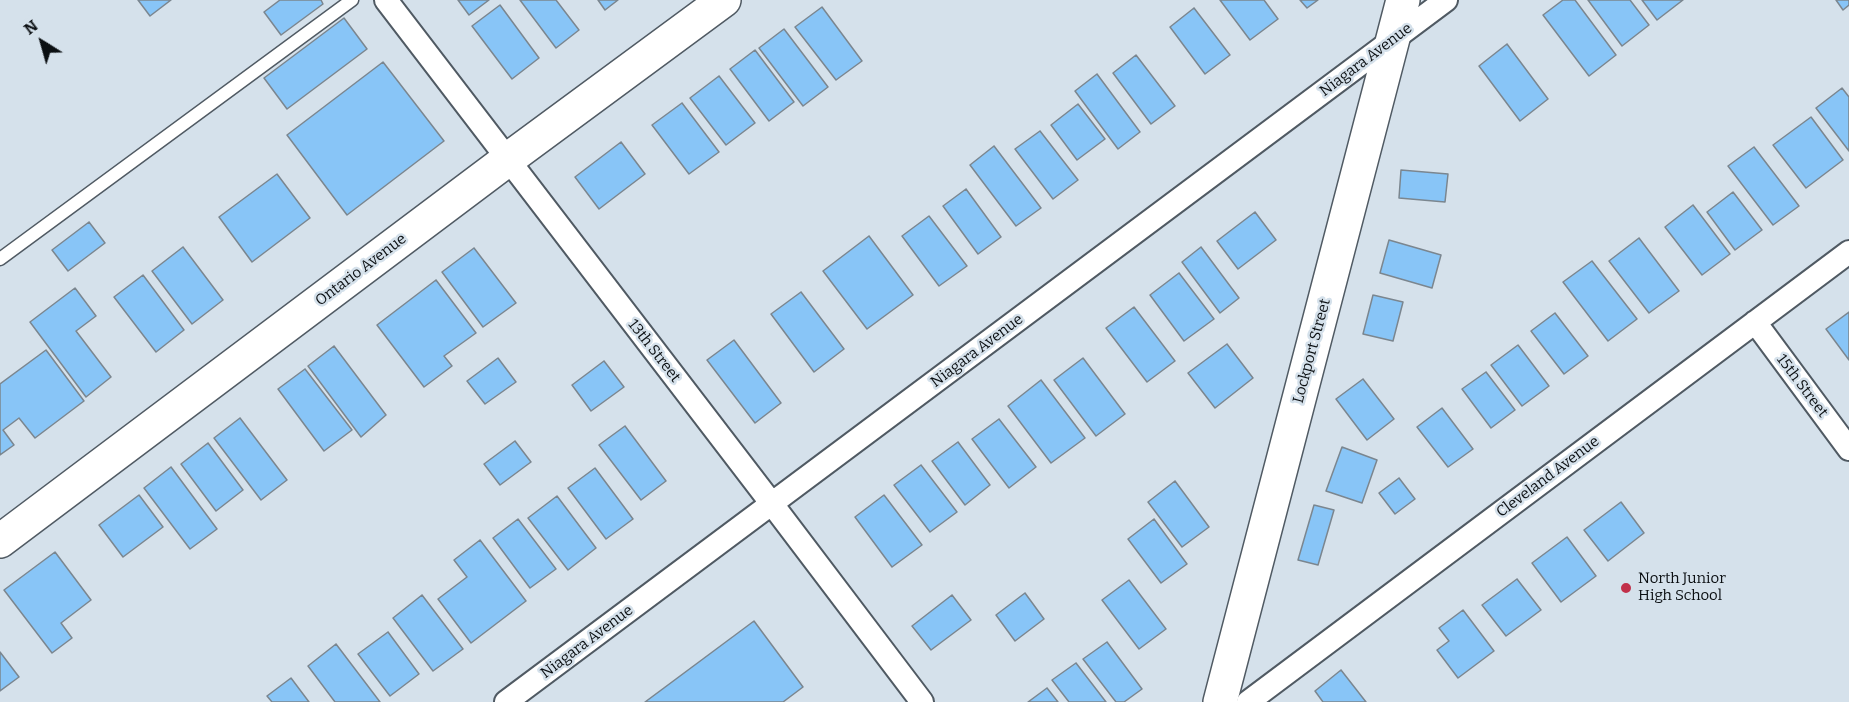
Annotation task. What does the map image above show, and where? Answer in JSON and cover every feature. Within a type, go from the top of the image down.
[{"type":"street","name":"13th Street","points":[[386,0],[922,702]]},
{"type":"street","name":"Ontario Avenue","points":[[0,541],[724,0]]},
{"type":"street","name":"Lockport Street","points":[[1220,702],[1403,0]]},
{"type":"street","name":"Niagara Avenue","points":[[506,702],[1446,0]]},
{"type":"street","name":"Cleveland Avenue","points":[[1248,702],[1849,252]]},
{"type":"street","name":"15th Street","points":[[1755,322],[1849,449]]},
{"type":"lane","points":[[0,259],[352,0]]},
{"type":"building","points":[[138,0],[171,0],[150,16]]},
{"type":"building","points":[[280,0],[321,0],[323,4],[281,35],[264,12]]},
{"type":"building","points":[[458,0],[489,0],[469,15]]},
{"type":"building","points":[[520,0],[556,0],[579,30],[556,48]]},
{"type":"building","points":[[598,0],[618,0],[605,10]]},
{"type":"building","points":[[1220,0],[1264,0],[1278,19],[1250,40]]},
{"type":"building","points":[[1300,0],[1318,0],[1307,8]]},
{"type":"building","points":[[1563,0],[1575,0],[1616,55],[1589,76],[1543,15]]},
{"type":"building","points":[[1588,0],[1630,0],[1649,25],[1622,46]]},
{"type":"building","points":[[1642,0],[1683,0],[1657,20]]},
{"type":"building","points":[[1836,0],[1849,0],[1849,5],[1843,10]]},
{"type":"building","points":[[500,5],[539,58],[512,79],[472,26]]},
{"type":"building","points":[[822,7],[862,61],[836,80],[795,27]]},
{"type":"building","points":[[1194,8],[1230,55],[1205,74],[1170,27]]},
{"type":"building","points":[[344,18],[367,49],[287,109],[264,78]]},
{"type":"building","points":[[784,29],[828,87],[803,106],[759,48]]},
{"type":"building","points":[[1507,44],[1548,99],[1520,121],[1479,66]]},
{"type":"building","points":[[755,50],[794,102],[769,121],[730,69]]},
{"type":"building","points":[[1136,55],[1175,106],[1151,124],[1113,73]]},
{"type":"building","points":[[383,62],[444,141],[347,215],[287,135]]},
{"type":"building","points":[[1097,74],[1140,132],[1118,149],[1075,91]]},
{"type":"building","points":[[719,76],[755,123],[726,145],[690,98]]},
{"type":"building","points":[[1842,88],[1849,97],[1849,151],[1816,108]]},
{"type":"building","points":[[682,103],[719,152],[689,174],[652,125]]},
{"type":"building","points":[[1078,104],[1105,139],[1077,160],[1051,125]]},
{"type":"building","points":[[1811,117],[1843,160],[1806,188],[1773,145]]},
{"type":"building","points":[[1040,131],[1078,180],[1053,199],[1015,149]]},
{"type":"building","points":[[621,142],[645,174],[599,209],[575,177]]},
{"type":"building","points":[[994,146],[1041,208],[1016,226],[970,165]]},
{"type":"building","points":[[1754,147],[1799,206],[1773,225],[1728,166]]},
{"type":"building","points":[[1401,170],[1448,174],[1445,202],[1399,198]]},
{"type":"building","points":[[277,174],[310,218],[252,262],[219,217]]},
{"type":"building","points":[[966,189],[1001,237],[978,254],[943,206]]},
{"type":"building","points":[[1733,192],[1762,230],[1735,250],[1707,212]]},
{"type":"building","points":[[1693,205],[1730,254],[1702,275],[1665,227]]},
{"type":"building","points":[[1255,212],[1276,240],[1238,269],[1217,241]]},
{"type":"building","points":[[929,216],[967,266],[939,286],[902,236]]},
{"type":"building","points":[[89,222],[105,243],[68,271],[52,250]]},
{"type":"building","points":[[869,236],[913,295],[867,329],[823,271]]},
{"type":"building","points":[[1639,238],[1679,291],[1649,313],[1609,261]]},
{"type":"building","points":[[1389,240],[1441,255],[1432,288],[1380,273]]},
{"type":"building","points":[[183,247],[223,300],[192,324],[152,271]]},
{"type":"building","points":[[1201,247],[1239,298],[1220,313],[1182,262]]},
{"type":"building","points":[[474,248],[516,303],[483,327],[442,272]]},
{"type":"building","points":[[1592,261],[1637,319],[1608,341],[1563,282]]},
{"type":"building","points":[[1179,273],[1214,319],[1184,341],[1150,295]]},
{"type":"building","points":[[143,275],[184,330],[156,352],[114,297]]},
{"type":"building","points":[[436,280],[476,333],[444,356],[452,366],[424,387],[377,325]]},
{"type":"building","points":[[75,288],[96,316],[76,331],[111,377],[86,397],[30,322]]},
{"type":"building","points":[[801,292],[844,349],[814,372],[771,314]]},
{"type":"building","points":[[1373,295],[1403,302],[1393,341],[1363,334]]},
{"type":"building","points":[[1134,307],[1175,361],[1147,382],[1106,328]]},
{"type":"building","points":[[1849,312],[1849,360],[1826,329]]},
{"type":"building","points":[[1555,313],[1588,356],[1564,374],[1531,331]]},
{"type":"building","points":[[734,340],[781,403],[755,423],[707,360]]},
{"type":"building","points":[[1227,344],[1253,378],[1215,408],[1188,373]]},
{"type":"building","points":[[1518,345],[1549,386],[1522,406],[1491,365]]},
{"type":"building","points":[[334,346],[386,415],[361,437],[308,366]]},
{"type":"building","points":[[46,350],[84,401],[35,438],[19,418],[3,430],[14,445],[0,455],[0,384]]},
{"type":"building","points":[[498,358],[516,382],[485,404],[467,381]]},
{"type":"building","points":[[1083,358],[1125,414],[1096,436],[1054,380]]},
{"type":"building","points":[[604,361],[624,387],[591,411],[572,385]]},
{"type":"building","points":[[305,369],[352,430],[324,451],[278,389]]},
{"type":"building","points":[[1486,372],[1515,410],[1491,428],[1462,389]]},
{"type":"building","points":[[1363,379],[1394,419],[1367,440],[1336,399]]},
{"type":"building","points":[[1041,380],[1085,438],[1051,463],[1008,406]]},
{"type":"building","points":[[1442,408],[1473,449],[1448,467],[1417,427]]},
{"type":"building","points":[[240,418],[287,480],[261,500],[214,438]]},
{"type":"building","points":[[999,419],[1036,467],[1009,488],[972,439]]},
{"type":"building","points":[[625,426],[666,481],[641,500],[599,445]]},
{"type":"building","points":[[515,441],[531,462],[500,485],[484,464]]},
{"type":"building","points":[[958,442],[990,485],[965,505],[932,461]]},
{"type":"building","points":[[208,443],[243,490],[216,511],[181,464]]},
{"type":"building","points":[[1342,447],[1377,460],[1362,503],[1326,491]]},
{"type":"building","points":[[921,465],[957,512],[930,532],[894,485]]},
{"type":"building","points":[[171,467],[217,529],[190,549],[144,488]]},
{"type":"building","points":[[595,468],[633,519],[606,539],[568,488]]},
{"type":"building","points":[[1399,478],[1415,499],[1395,514],[1379,493]]},
{"type":"building","points":[[1175,481],[1209,527],[1182,547],[1148,502]]},
{"type":"building","points":[[139,495],[163,527],[123,557],[99,525]]},
{"type":"building","points":[[884,495],[922,545],[892,567],[855,517]]},
{"type":"building","points":[[557,496],[596,548],[568,570],[528,518]]},
{"type":"building","points":[[1621,502],[1644,533],[1608,561],[1584,530]]},
{"type":"building","points":[[1314,505],[1334,510],[1318,565],[1298,560]]},
{"type":"building","points":[[518,519],[556,569],[530,588],[493,538]]},
{"type":"building","points":[[1154,519],[1187,564],[1161,583],[1128,539]]},
{"type":"building","points":[[1567,537],[1596,576],[1561,602],[1532,563]]},
{"type":"building","points":[[480,540],[526,601],[471,643],[438,599],[467,577],[454,560]]},
{"type":"building","points":[[55,552],[91,600],[61,623],[72,638],[52,653],[4,590]]},
{"type":"building","points":[[1517,579],[1541,610],[1506,636],[1482,605]]},
{"type":"building","points":[[1129,580],[1166,629],[1139,649],[1102,600]]},
{"type":"building","points":[[1025,593],[1044,619],[1015,641],[996,615]]},
{"type":"building","points":[[422,595],[463,649],[433,671],[393,618]]},
{"type":"building","points":[[952,595],[971,620],[931,650],[912,626]]},
{"type":"building","points":[[1463,610],[1494,651],[1458,678],[1437,650],[1449,641],[1439,628]]},
{"type":"building","points":[[754,621],[803,687],[783,702],[645,702]]},
{"type":"building","points":[[388,632],[419,674],[390,696],[358,654]]},
{"type":"building","points":[[1107,642],[1142,689],[1124,702],[1116,702],[1083,659]]},
{"type":"building","points":[[336,644],[380,702],[335,702],[308,666]]},
{"type":"building","points":[[0,652],[19,677],[0,691]]},
{"type":"building","points":[[1076,663],[1106,702],[1069,702],[1052,680]]},
{"type":"building","points":[[1341,670],[1366,702],[1323,702],[1315,691]]},
{"type":"building","points":[[291,678],[309,702],[272,702],[267,696]]},
{"type":"building","points":[[1047,688],[1058,702],[1028,702]]},
{"type":"place","name":"North Junior High School","points":[[1626,588]]}]
